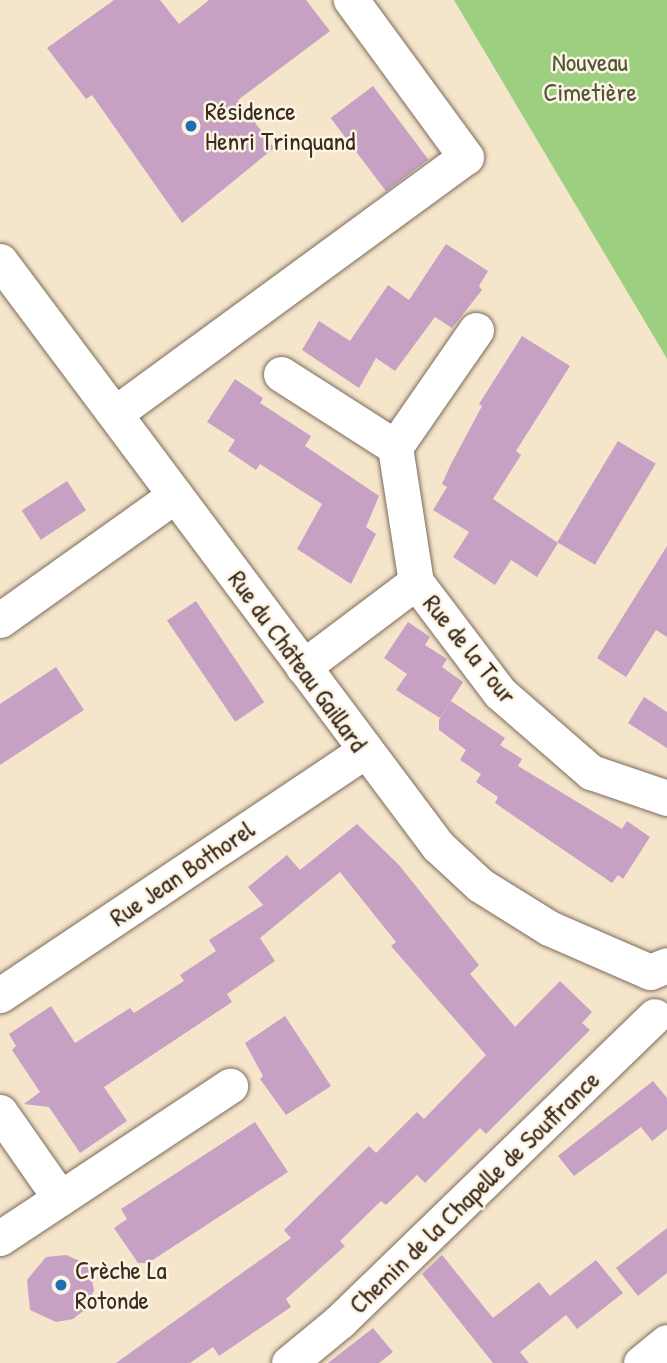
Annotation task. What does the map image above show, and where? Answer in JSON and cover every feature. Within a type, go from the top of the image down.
[{"type":"street","points":[[117,412],[466,157],[351,0]]},
{"type":"street","name":"Rue du Château Gaillard","points":[[0,261],[117,412],[364,751],[438,846],[480,885],[549,928],[658,968]]},
{"type":"street","points":[[281,374],[395,447],[477,330]]},
{"type":"street","name":"Rue de la Tour","points":[[395,447],[416,582],[500,693],[591,772],[667,798]]},
{"type":"street","points":[[4,611],[175,495]]},
{"type":"street","name":"Rue de la Tour","points":[[303,667],[416,582]]},
{"type":"street","name":"Rue Jean Bothorel","points":[[0,995],[364,751]]},
{"type":"street","points":[[658,968],[661,1024]]},
{"type":"street","name":"Chemin de la Chapelle de Souffrance","points":[[289,1363],[340,1321],[661,1024]]},
{"type":"street","points":[[0,1238],[230,1086]]},
{"type":"street","points":[[0,1112],[60,1198]]},
{"type":"street","points":[[641,1363],[667,1342]]},
{"type":"green space","name":"Nouveau Cimetière","points":[[454,0],[667,0],[667,360],[666,357]]},
{"type":"building","name":"Résidence Henri Trinquand","points":[[114,0],[160,0],[179,24],[209,0],[306,0],[330,31],[238,100],[274,148],[182,223],[92,95],[86,99],[47,48]]},
{"type":"building","points":[[373,86],[428,159],[386,191],[331,118]]},
{"type":"building","points":[[446,244],[488,271],[479,286],[482,290],[452,328],[435,317],[395,371],[376,358],[359,388],[302,350],[319,321],[350,341],[388,285],[409,300]]},
{"type":"building","points":[[522,336],[570,366],[516,451],[521,455],[493,499],[558,543],[537,577],[511,560],[495,585],[453,557],[469,532],[433,510],[447,487],[442,484],[482,406],[479,404]]},
{"type":"building","points":[[235,379],[263,398],[260,403],[311,436],[305,446],[379,496],[366,527],[376,534],[351,584],[297,549],[322,504],[260,464],[256,470],[228,451],[235,440],[207,422]]},
{"type":"building","points":[[618,441],[656,464],[595,565],[557,542]]},
{"type":"building","points":[[67,481],[86,510],[41,540],[22,510]]},
{"type":"building","points":[[667,546],[667,637],[656,630],[626,677],[597,658]]},
{"type":"building","points":[[196,601],[264,702],[235,722],[167,621]]},
{"type":"building","points":[[408,622],[430,637],[425,645],[447,659],[442,667],[463,682],[440,718],[396,690],[407,674],[384,658]]},
{"type":"building","points":[[56,667],[84,710],[0,765],[0,704]]},
{"type":"building","points":[[644,697],[667,712],[667,748],[628,723]]},
{"type":"building","points":[[451,701],[505,738],[500,745],[522,759],[518,766],[622,829],[627,821],[650,837],[623,879],[618,875],[612,883],[495,803],[498,797],[476,782],[481,774],[460,760],[466,750],[439,730],[439,720]]},
{"type":"building","points":[[357,824],[399,865],[479,965],[470,974],[515,1027],[560,981],[592,1012],[582,1023],[590,1030],[486,1134],[480,1128],[425,1183],[417,1175],[386,1205],[381,1201],[340,1241],[345,1246],[286,1299],[291,1307],[219,1356],[213,1347],[190,1363],[116,1363],[291,1238],[284,1230],[369,1146],[376,1153],[417,1112],[424,1119],[486,1055],[391,946],[396,942],[340,872],[260,938],[275,961],[227,994],[232,1002],[104,1087],[127,1121],[80,1153],[49,1107],[24,1104],[40,1092],[12,1050],[16,1046],[9,1034],[51,1006],[75,1043],[130,1008],[134,1013],[184,981],[180,975],[216,951],[209,940],[263,905],[248,887],[287,855],[300,870]]},
{"type":"building","points":[[285,1016],[331,1086],[286,1115],[260,1079],[263,1076],[245,1043]]},
{"type":"building","points":[[653,1081],[667,1098],[667,1129],[652,1141],[641,1127],[574,1176],[558,1156]]},
{"type":"building","points":[[255,1122],[288,1172],[148,1263],[138,1263],[114,1228],[127,1219],[121,1209]]},
{"type":"building","points":[[667,1228],[667,1273],[638,1296],[616,1268]]},
{"type":"building","name":"Crèche La Rotonde","points":[[66,1255],[89,1265],[94,1290],[87,1308],[73,1319],[56,1322],[30,1310],[27,1280],[46,1257]]},
{"type":"building","points":[[442,1255],[493,1318],[539,1282],[550,1296],[596,1260],[623,1293],[577,1329],[566,1315],[520,1352],[529,1363],[493,1363],[422,1274]]},
{"type":"building","points":[[373,1328],[393,1352],[379,1363],[328,1363]]},
{"type":"place","name":"Résidence Henri Trinquand","points":[[191,126]]},
{"type":"place","name":"Crèche La Rotonde","points":[[61,1285]]}]
